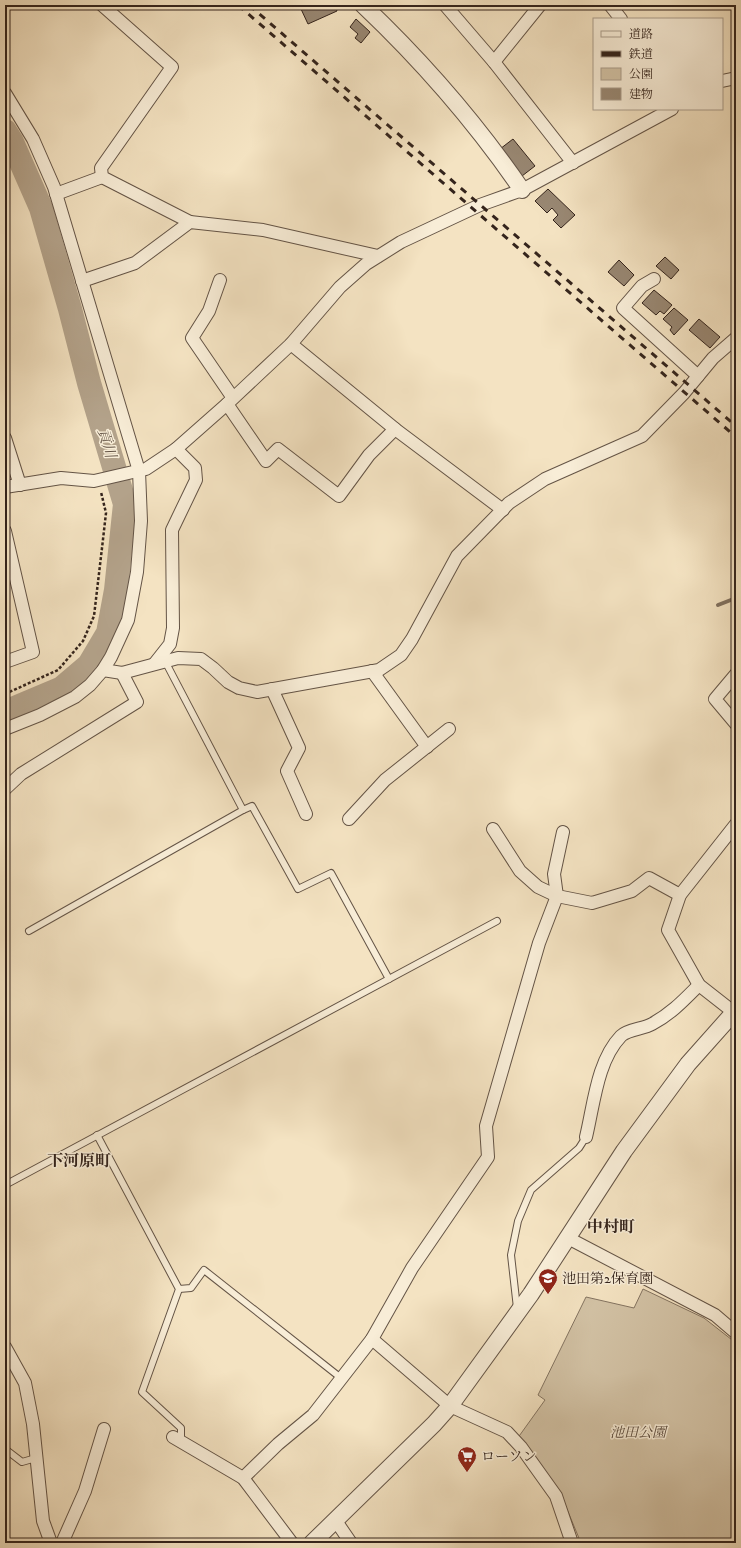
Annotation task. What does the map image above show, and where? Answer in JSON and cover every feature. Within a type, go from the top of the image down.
[{"type":"street","points":[[102,5],[172,67],[100,168],[102,177]]},
{"type":"street","points":[[363,5],[423,65],[491,145],[522,190]]},
{"type":"street","points":[[445,5],[494,62],[573,163]]},
{"type":"street","points":[[494,62],[540,5]]},
{"type":"street","points":[[610,5],[620,18]]},
{"type":"street","points":[[723,81],[736,78]]},
{"type":"street","points":[[5,94],[33,139],[56,194],[135,472],[141,521],[137,572],[128,620],[111,657],[103,670],[90,685],[75,697],[40,715],[5,729]]},
{"type":"street","points":[[5,487],[61,478],[104,479],[135,472],[157,463],[176,449],[291,344],[340,287],[366,264],[401,242],[473,209],[522,190],[670,110]]},
{"type":"street","points":[[56,194],[102,177],[190,222],[263,230],[378,256]]},
{"type":"street","points":[[82,282],[135,263],[190,222]]},
{"type":"street","points":[[654,279],[642,286],[623,308],[698,376]]},
{"type":"street","points":[[220,280],[209,311],[192,338],[266,461],[278,449],[339,496],[369,455],[395,429]]},
{"type":"street","points":[[103,670],[122,673],[178,658],[201,659],[228,682],[239,688],[257,692],[379,670],[401,655],[412,639],[457,556],[503,510],[545,479],[642,436],[714,358],[736,338]]},
{"type":"street","points":[[291,344],[395,429],[503,510]]},
{"type":"street","points":[[5,438],[20,485]]},
{"type":"street","points":[[160,662],[170,644],[173,628],[172,530],[196,480],[195,468],[176,449]]},
{"type":"street","points":[[5,531],[33,652],[5,662]]},
{"type":"street","points":[[372,671],[427,747]]},
{"type":"street","points":[[5,789],[21,774],[136,702],[122,673]]},
{"type":"street","points":[[736,674],[715,698],[736,724]]},
{"type":"street","points":[[272,689],[299,748],[287,771],[306,814]]},
{"type":"street","points":[[348,819],[385,780],[449,729]]},
{"type":"street","points":[[312,1543],[434,1424],[450,1406],[518,1312],[624,1151],[688,1064],[735,1012],[699,985],[668,930],[680,895],[736,824]]},
{"type":"street","points":[[493,829],[520,871],[538,887],[557,896],[592,903],[632,891],[649,878],[680,895]]},
{"type":"street","points":[[243,1478],[278,1444],[314,1415],[372,1339],[412,1268],[488,1157],[486,1126],[539,944],[557,896],[554,874],[563,832]]},
{"type":"street","points":[[586,1137],[600,1077],[609,1053],[622,1035],[650,1025],[668,1015],[699,985]]},
{"type":"street","points":[[568,1238],[715,1314],[736,1333]]},
{"type":"street","points":[[372,1339],[450,1406],[507,1432],[521,1447],[556,1496],[572,1543]]},
{"type":"street","points":[[5,1347],[25,1383],[33,1424],[43,1521],[51,1543]]},
{"type":"street","points":[[62,1543],[86,1491],[104,1429]]},
{"type":"street","points":[[177,1439],[243,1478],[292,1543]]},
{"type":"street","points":[[336,1521],[351,1543]]},
{"type":"lane","points":[[160,662],[243,810]]},
{"type":"lane","points":[[29,931],[252,806],[298,889],[331,873],[389,979]]},
{"type":"lane","points":[[5,1185],[497,921]]},
{"type":"lane","points":[[97,1135],[179,1289],[142,1392],[181,1428],[177,1439]]},
{"type":"lane","points":[[518,1312],[510,1256],[518,1220],[531,1190],[579,1148],[586,1137]]},
{"type":"lane","points":[[179,1289],[191,1288],[204,1270],[341,1378]]},
{"type":"lane","points":[[5,1449],[22,1462],[36,1458]]},
{"type":"path","points":[[5,694],[58,670],[83,641],[94,616],[106,513],[104,479]]},
{"type":"green space","name":"池田公園","points":[[643,1289],[704,1318],[736,1343],[736,1543],[581,1543],[559,1490],[517,1439],[545,1400],[538,1395],[586,1297],[634,1308]]},
{"type":"building","points":[[309,5],[335,5],[337,11],[308,24],[301,9]]},
{"type":"building","points":[[356,19],[370,32],[361,43],[355,38],[358,34],[350,27]]},
{"type":"building","points":[[513,139],[535,166],[522,176],[500,149]]},
{"type":"building","points":[[548,189],[575,215],[561,228],[553,220],[558,215],[552,208],[547,213],[535,201]]},
{"type":"building","points":[[665,257],[679,270],[671,279],[656,266]]},
{"type":"building","points":[[619,260],[634,275],[624,286],[608,272]]},
{"type":"building","points":[[654,290],[672,305],[664,314],[660,311],[656,315],[642,303]]},
{"type":"building","points":[[674,308],[688,320],[674,335],[670,330],[672,327],[663,319]]},
{"type":"building","points":[[699,319],[720,337],[710,348],[689,330]]},
{"type":"waterway","name":"貢川","points":[[5,131],[12,142],[41,208],[70,309],[89,383],[125,504],[116,590],[108,633],[89,665],[62,688],[5,712]]},
{"type":"waterway","points":[[718,605],[736,598]]},
{"type":"railway","points":[[238,5],[736,437]]},
{"type":"railway","points":[[249,5],[736,426]]},
{"type":"place","name":"池田第2保育園","points":[[548,1295]]},
{"type":"place","name":"ローソン","points":[[467,1473]]},
{"type":"district","name":"下河原町","points":[[79,1160]]},
{"type":"district","name":"中村町","points":[[611,1226]]}]
